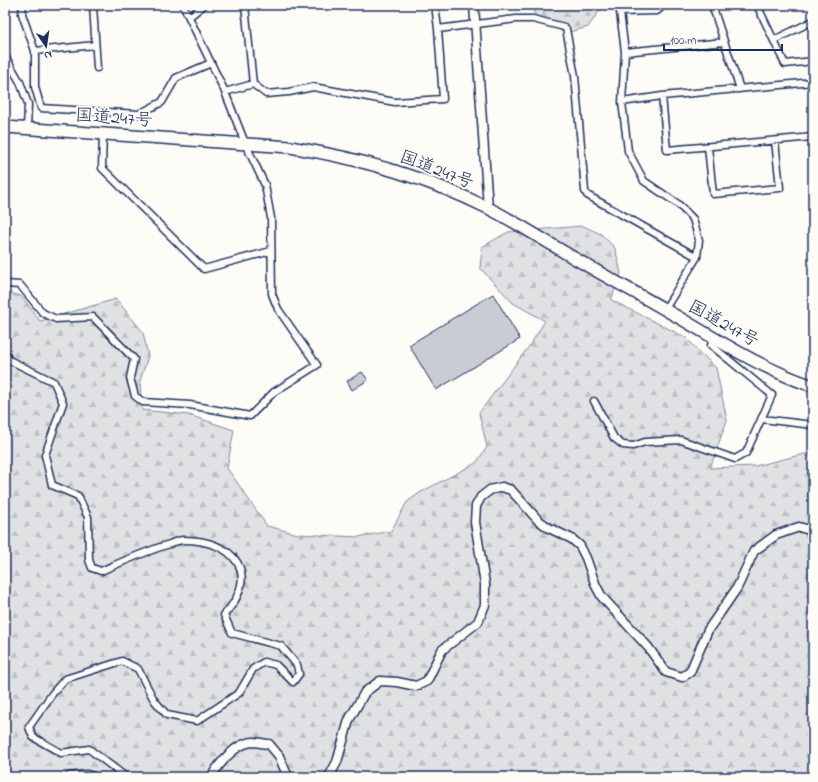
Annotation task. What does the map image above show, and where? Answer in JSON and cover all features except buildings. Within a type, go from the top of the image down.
[{"type":"highway","name":"国道247号","points":[[5,127],[290,147],[327,153],[387,168],[453,192],[488,208],[715,338],[795,380],[813,386]]},
{"type":"street","points":[[23,5],[22,14],[35,51],[35,87],[41,108],[140,114],[162,102],[176,78],[211,63]]},
{"type":"street","points":[[93,5],[97,68]]},
{"type":"street","points":[[5,284],[20,286],[43,313],[56,319],[93,317],[134,359],[130,378],[135,396],[143,402],[190,405],[250,416],[274,392],[317,365],[276,304],[272,294],[271,218],[265,185],[245,143],[225,92],[183,5]]},
{"type":"street","points":[[189,17],[204,5]]},
{"type":"street","points":[[245,5],[253,84],[266,94],[289,92],[313,87],[395,102],[443,99],[438,29],[434,5]]},
{"type":"street","points":[[474,5],[474,25],[488,208]]},
{"type":"street","points":[[664,5],[657,11],[620,12],[625,52],[622,102],[628,151],[644,181],[678,204],[693,219],[699,240],[697,257],[665,309]]},
{"type":"street","points":[[712,5],[740,89]]},
{"type":"street","points":[[757,5],[785,64],[813,61]]},
{"type":"street","points":[[438,29],[516,19],[533,19],[564,26],[566,29],[575,76],[585,191],[587,194],[697,257]]},
{"type":"street","points":[[774,40],[813,21]]},
{"type":"street","points":[[625,52],[724,42]]},
{"type":"street","points":[[35,51],[95,45]]},
{"type":"street","points":[[5,56],[20,82],[28,104],[27,129]]},
{"type":"street","points":[[622,102],[662,96],[813,82]]},
{"type":"street","points":[[225,92],[253,84]]},
{"type":"street","points":[[662,96],[667,150],[813,137]]},
{"type":"street","points":[[104,133],[102,168],[204,269],[271,251]]},
{"type":"street","points":[[708,147],[713,194],[728,193],[780,188],[775,141]]},
{"type":"street","points":[[594,401],[614,438],[623,445],[633,446],[645,442],[681,440],[735,459],[746,453],[772,395],[712,345],[715,338]]},
{"type":"street","points":[[5,353],[9,360],[54,382],[63,403],[45,455],[52,485],[78,496],[88,518],[89,560],[92,568],[101,571],[150,549],[183,539],[209,543],[228,551],[242,568],[242,589],[234,604],[224,615],[232,633],[281,646],[297,665],[299,674],[293,682],[276,665],[264,662],[253,669],[239,693],[197,721],[167,715],[154,700],[138,670],[122,661],[65,679],[52,694],[29,727],[34,737],[61,753],[89,749],[126,777]]},
{"type":"street","points":[[762,419],[813,425]]},
{"type":"street","points":[[329,777],[337,762],[349,720],[365,692],[380,682],[397,682],[416,686],[427,681],[442,650],[478,622],[485,605],[485,584],[475,522],[476,506],[481,497],[490,490],[502,487],[511,490],[538,520],[549,528],[572,539],[580,546],[602,597],[648,647],[666,672],[682,677],[690,672],[708,630],[737,588],[754,551],[776,535],[799,526],[813,531]]},
{"type":"street","points":[[211,777],[219,764],[239,747],[253,742],[269,744],[279,756],[288,777]]},
{"type":"street","points":[[69,777],[86,775],[94,777]]},
{"type":"green space","points":[[530,5],[657,5],[618,8],[603,6],[588,27],[566,33],[538,20]]},
{"type":"green space","points":[[583,226],[601,234],[615,248],[621,273],[611,300],[685,337],[716,368],[727,420],[710,468],[755,466],[813,452],[813,777],[5,777],[5,292],[21,296],[40,321],[116,299],[143,332],[148,356],[140,381],[142,410],[189,415],[234,430],[227,468],[267,526],[298,534],[358,537],[391,531],[407,502],[421,492],[476,463],[487,447],[479,413],[530,345],[545,321],[513,303],[480,268],[482,247],[508,232]]}]
